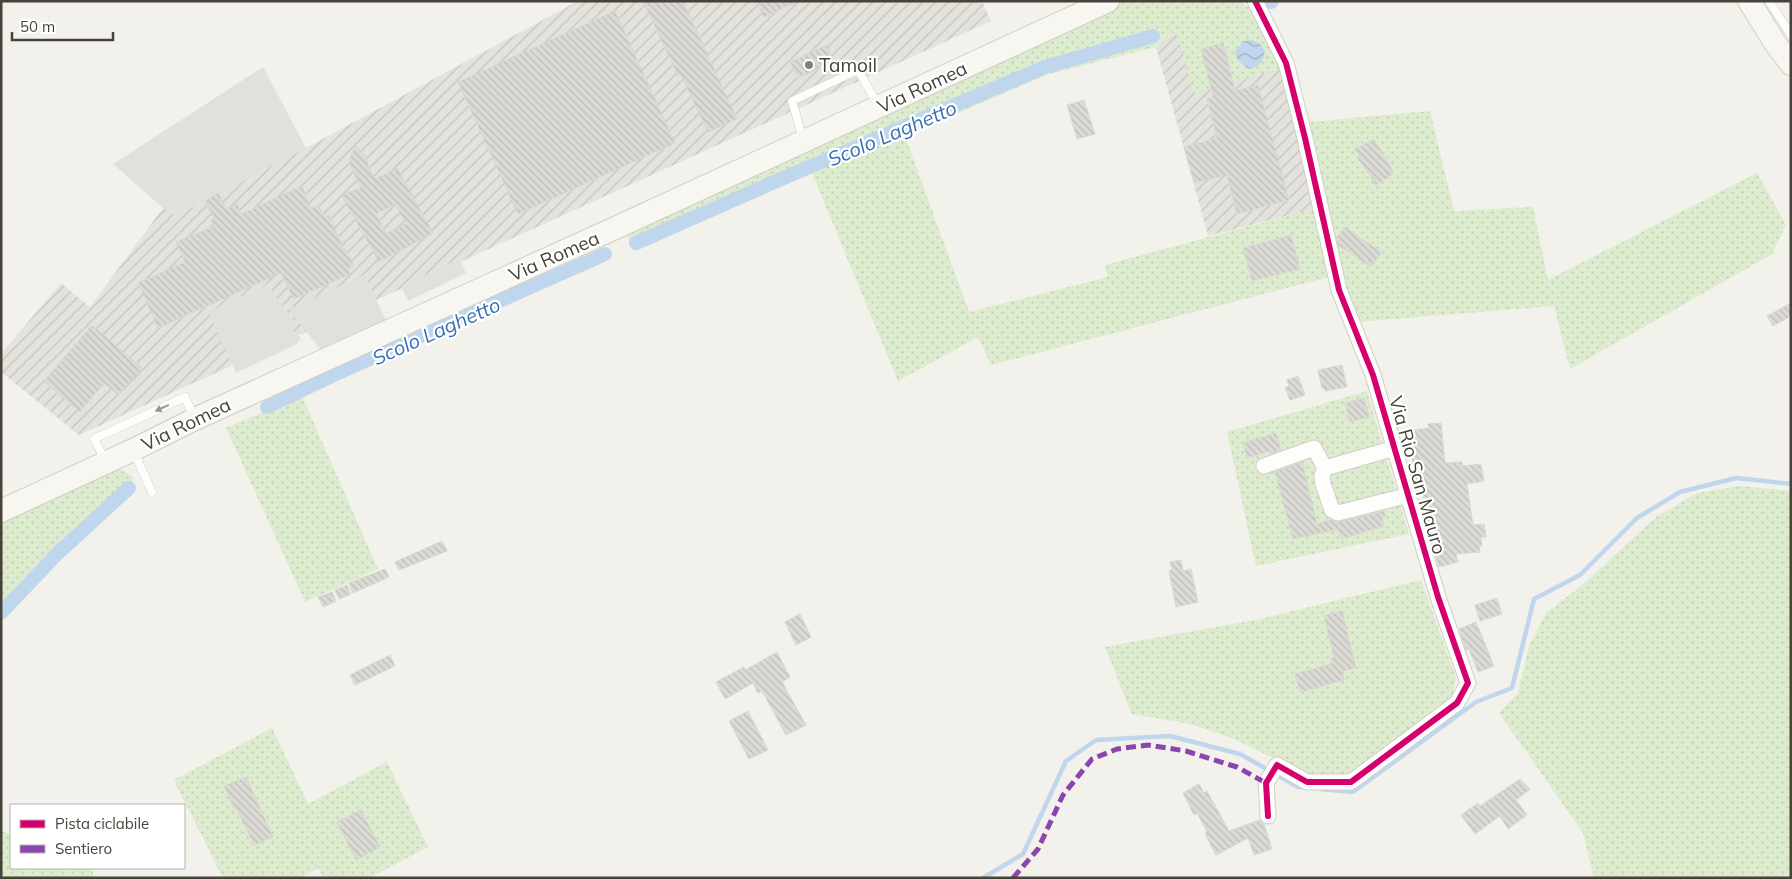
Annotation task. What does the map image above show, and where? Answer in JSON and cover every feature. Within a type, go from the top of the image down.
[{"type":"main road","name":"Via Romea","points":[[1,511],[195,419],[1108,1]]},
{"type":"main road","points":[[1749,1],[1775,43],[1791,64]]},
{"type":"street","name":"Via Rio San Mauro","points":[[1255,1],[1286,63],[1339,290],[1373,375],[1438,597],[1468,683],[1457,703],[1351,782],[1307,782],[1277,765],[1266,783],[1268,816]]},
{"type":"street","points":[[1264,466],[1314,448],[1325,468],[1322,476],[1323,484],[1332,510],[1338,513],[1409,495]]},
{"type":"street","points":[[1325,468],[1395,448]]},
{"type":"lane","points":[[1769,1],[1791,35]]},
{"type":"lane","points":[[804,141],[792,101],[858,70],[879,107]]},
{"type":"lane","points":[[106,462],[94,439],[185,397],[195,419]]},
{"type":"lane","points":[[133,450],[152,492]]},
{"type":"shaded area","points":[[578,1],[982,1],[991,21],[79,435],[1,372],[1,354],[61,283],[90,307],[163,208],[176,216]]},
{"type":"shaded area","points":[[1177,30],[1283,69],[1313,209],[1208,236],[1156,47]]},
{"type":"shaded area","points":[[263,67],[306,148],[176,216],[163,208],[113,164]]},
{"type":"shaded area","points":[[459,259],[466,273],[408,301],[401,286]]},
{"type":"shaded area","points":[[364,275],[386,320],[320,349],[289,309]]},
{"type":"shaded area","points":[[267,284],[294,322],[291,329],[301,338],[297,344],[236,373],[208,312]]},
{"type":"green space","points":[[1123,1],[1242,1],[1244,5],[1253,10],[1283,69],[1194,93],[1176,30],[1156,47],[1049,74],[905,136],[969,312],[1108,277],[1105,265],[1313,209],[1329,277],[991,365],[978,337],[898,381],[812,173],[635,251],[625,230]]},
{"type":"green space","points":[[1430,111],[1454,211],[1533,207],[1548,280],[1757,173],[1786,225],[1772,254],[1570,369],[1554,306],[1358,322],[1341,281],[1309,122]]},
{"type":"green space","points":[[1367,391],[1409,534],[1256,566],[1227,432]]},
{"type":"green space","points":[[302,396],[378,569],[305,602],[226,428]]},
{"type":"green space","points":[[109,470],[123,470],[134,478],[1,617],[1,518]]},
{"type":"green space","points":[[1740,486],[1791,491],[1791,878],[1594,878],[1583,833],[1499,713],[1518,693],[1529,646],[1546,613],[1580,587],[1656,517],[1697,493]]},
{"type":"green space","points":[[1421,580],[1456,678],[1452,697],[1369,764],[1344,775],[1323,778],[1296,769],[1234,739],[1191,724],[1132,714],[1105,647],[1260,619]]},
{"type":"green space","points":[[272,728],[308,804],[387,762],[428,847],[369,878],[323,878],[318,868],[300,878],[223,878],[174,780]]},
{"type":"green space","points":[[1,830],[10,834],[10,869],[92,869],[94,878],[1,878]]},
{"type":"water","points":[[1253,40],[1261,45],[1265,51],[1260,63],[1250,69],[1240,62],[1236,57],[1235,51],[1244,41]]},
{"type":"building","points":[[643,1],[683,1],[737,119],[708,132],[681,75],[678,76]]},
{"type":"building","points":[[766,1],[798,1],[764,17],[758,5]]},
{"type":"building","points":[[615,11],[675,143],[518,214],[458,82]]},
{"type":"building","points":[[1223,43],[1235,91],[1258,85],[1289,200],[1237,214],[1227,175],[1194,183],[1184,147],[1217,138],[1207,99],[1213,97],[1201,49]]},
{"type":"building","points":[[827,45],[834,62],[798,78],[790,62]]},
{"type":"building","points":[[1084,100],[1095,134],[1077,139],[1067,105]]},
{"type":"building","points":[[1374,139],[1394,173],[1376,185],[1357,157],[1360,155],[1354,150]]},
{"type":"building","points":[[356,146],[367,159],[375,179],[397,168],[433,233],[379,262],[342,196],[361,187],[350,166],[351,155]],"holes":[[[395,204],[406,224],[386,233],[376,214]]]},
{"type":"building","points":[[302,186],[311,208],[318,205],[324,217],[329,215],[344,250],[346,249],[354,266],[348,269],[350,274],[294,299],[281,273],[158,328],[138,283],[185,262],[176,242],[214,226],[211,220],[215,219],[205,201],[218,193],[227,209],[237,204],[241,214]]},
{"type":"building","points":[[1344,227],[1382,252],[1371,267],[1338,245],[1337,238]]},
{"type":"building","points":[[1291,235],[1300,269],[1252,281],[1243,248]]},
{"type":"building","points":[[1791,303],[1791,316],[1773,326],[1767,316]]},
{"type":"building","points":[[92,325],[142,368],[118,395],[104,383],[80,412],[44,381]]},
{"type":"building","points":[[1342,365],[1347,387],[1325,391],[1322,388],[1318,370]]},
{"type":"building","points":[[1298,376],[1305,395],[1290,400],[1285,388],[1289,386],[1287,380]]},
{"type":"building","points":[[1364,398],[1369,417],[1350,422],[1345,403]]},
{"type":"building","points":[[1441,423],[1445,463],[1462,462],[1462,466],[1481,464],[1484,481],[1467,484],[1473,525],[1484,524],[1486,537],[1481,537],[1482,546],[1479,546],[1480,552],[1456,554],[1458,562],[1439,567],[1430,537],[1428,518],[1426,518],[1422,486],[1415,486],[1413,478],[1412,447],[1408,447],[1406,431],[1429,428],[1428,424]]},
{"type":"building","points":[[1276,433],[1281,450],[1270,454],[1270,451],[1247,458],[1243,443]]},
{"type":"building","points":[[1302,462],[1317,524],[1331,520],[1340,522],[1384,511],[1386,516],[1382,517],[1384,526],[1341,539],[1338,529],[1293,539],[1275,472]]},
{"type":"building","points":[[442,541],[447,551],[399,570],[395,562]]},
{"type":"building","points":[[1181,560],[1183,571],[1191,569],[1198,602],[1176,607],[1169,571],[1172,570],[1170,562]]},
{"type":"building","points":[[385,569],[389,577],[353,593],[349,583]]},
{"type":"building","points":[[347,585],[351,594],[339,599],[335,590]]},
{"type":"building","points":[[332,592],[336,601],[323,607],[318,597]]},
{"type":"building","points":[[1497,598],[1502,614],[1480,621],[1475,605]]},
{"type":"building","points":[[1342,611],[1356,668],[1342,671],[1344,680],[1300,692],[1295,674],[1331,664],[1330,659],[1334,657],[1324,616]]},
{"type":"building","points":[[800,614],[811,637],[796,645],[785,622]]},
{"type":"building","points":[[1476,622],[1494,666],[1478,672],[1469,649],[1466,650],[1459,629]]},
{"type":"building","points":[[777,652],[790,677],[782,682],[806,725],[786,735],[762,691],[758,693],[753,683],[725,699],[716,682],[744,667],[745,670]]},
{"type":"building","points":[[390,655],[395,666],[355,685],[350,675]]},
{"type":"building","points":[[748,711],[768,750],[749,759],[729,721]]},
{"type":"building","points":[[246,777],[273,837],[254,845],[224,786]]},
{"type":"building","points":[[1520,779],[1530,789],[1516,800],[1527,815],[1508,829],[1500,816],[1475,834],[1461,815],[1478,803],[1480,806]]},
{"type":"building","points":[[1199,784],[1204,793],[1207,791],[1229,831],[1260,820],[1264,824],[1272,849],[1254,855],[1248,838],[1216,855],[1197,813],[1194,815],[1183,793]]},
{"type":"building","points":[[361,810],[380,847],[356,860],[337,822]]},
{"type":"waterway","name":"Scolo Laghetto","points":[[636,243],[1045,67],[1153,36]]},
{"type":"waterway","name":"Scolo Laghetto","points":[[267,407],[340,372],[605,254]]},
{"type":"waterway","points":[[1320,789],[1353,792],[1476,702],[1512,688],[1534,599],[1580,575],[1637,518],[1680,492],[1736,478],[1791,484]]},
{"type":"waterway","name":"Scolo Laghetto","points":[[1,613],[57,554],[129,488]]},
{"type":"waterway","points":[[983,878],[1023,854],[1066,761],[1096,740],[1170,736],[1240,754],[1298,787],[1305,787]]},
{"type":"marked path","points":[[1013,878],[1038,849],[1063,795],[1092,759],[1117,749],[1148,745],[1186,751],[1237,767],[1266,783]]},
{"type":"cycle path","points":[[1255,1],[1286,63],[1339,290],[1373,375],[1438,597],[1468,683],[1457,703],[1351,782],[1307,782],[1277,765],[1266,783],[1268,816]]},
{"type":"place","name":"Tamoil","points":[[809,65]]}]
